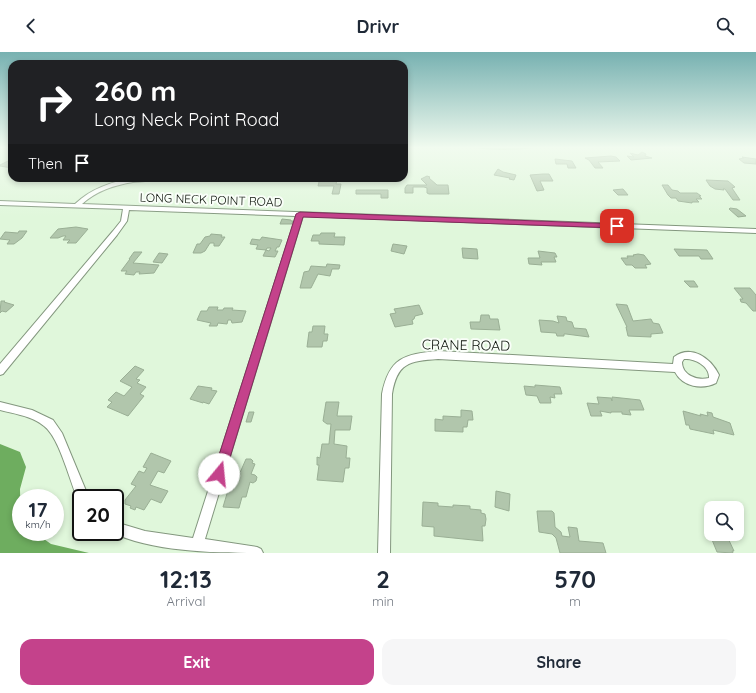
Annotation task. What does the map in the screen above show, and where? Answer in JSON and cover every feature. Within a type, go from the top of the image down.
[{"type":"street","points":[[76,206],[80,201],[105,187],[122,182]]},
{"type":"street","name":"LONG NECK POINT ROAD","points":[[0,203],[755,233]]},
{"type":"street","points":[[0,371],[115,233],[124,221],[126,208]]},
{"type":"street","points":[[197,544],[300,214]]},
{"type":"street","name":"CRANE ROAD","points":[[384,553],[388,382],[394,370],[400,364],[410,358],[438,355],[678,368]]},
{"type":"street","points":[[0,406],[18,410],[49,423],[57,432],[71,472],[80,489]]},
{"type":"street","points":[[124,531],[140,537],[257,553]]},
{"type":"shaded area","points":[[0,444],[20,452],[26,467],[20,489],[12,489],[12,541],[47,541],[51,544],[89,553],[0,553]]},
{"type":"building","points":[[497,170],[500,170],[516,175],[514,180],[494,175]]},
{"type":"building","points":[[549,174],[553,181],[540,181],[544,190],[537,191],[530,175]]},
{"type":"building","points":[[427,176],[430,177],[429,178],[437,185],[448,185],[449,194],[429,194],[427,193],[427,188],[424,187],[413,187],[413,193],[405,193],[405,188],[407,185],[427,185],[421,179]]},
{"type":"building","points":[[706,180],[728,181],[735,187],[732,188],[740,200],[733,200],[725,189],[715,189],[710,186]]},
{"type":"building","points":[[319,182],[336,182],[336,184],[341,184],[339,194],[332,194],[334,186],[318,186]]},
{"type":"building","points":[[662,185],[668,185],[672,190],[680,193],[697,193],[702,199],[696,199],[699,202],[692,203],[678,201],[676,198],[671,198],[668,195]]},
{"type":"building","points":[[623,189],[628,195],[618,195],[613,190]]},
{"type":"building","points":[[356,190],[388,190],[388,198],[381,198],[381,194],[356,194]]},
{"type":"building","points":[[729,209],[737,209],[746,216],[738,217]]},
{"type":"building","points":[[282,219],[293,221],[292,224],[280,224]]},
{"type":"building","points":[[76,227],[88,229],[76,243],[67,243],[70,240],[63,240],[66,236],[50,238],[58,229]]},
{"type":"building","points":[[19,231],[27,231],[22,238],[14,244],[7,244],[10,240],[0,239],[5,232],[18,233]]},
{"type":"building","points":[[321,233],[335,233],[334,237],[345,237],[344,245],[319,244],[319,241],[311,241],[313,235],[320,235]]},
{"type":"building","points":[[211,234],[222,235],[221,237],[225,237],[219,246],[214,246],[214,243],[210,243],[205,251],[201,253],[193,253],[197,244],[200,244],[205,237],[210,236]]},
{"type":"building","points":[[262,237],[282,240],[279,247],[277,247],[275,251],[278,251],[275,257],[263,256],[266,250],[256,249],[258,245],[250,244],[252,239],[260,240]]},
{"type":"building","points":[[393,244],[407,246],[404,254],[391,251]]},
{"type":"building","points":[[462,248],[477,249],[478,259],[463,258]]},
{"type":"building","points":[[674,249],[707,250],[713,259],[701,259],[699,256],[679,256]]},
{"type":"building","points":[[538,251],[555,253],[557,257],[554,257],[556,262],[541,262],[542,265],[529,264],[528,258],[540,258]]},
{"type":"building","points":[[134,252],[142,252],[133,263],[159,265],[154,273],[139,274],[140,272],[136,272],[134,275],[125,274],[127,271],[121,271]]},
{"type":"building","points":[[159,253],[168,254],[162,263],[153,262]]},
{"type":"building","points":[[633,255],[644,255],[651,264],[645,265],[647,268],[635,268],[632,265],[626,265],[621,258],[628,258],[627,256],[634,256]]},
{"type":"building","points":[[327,264],[340,265],[339,269],[332,269],[330,276],[318,274],[311,288],[300,288],[304,272],[309,271],[311,266],[326,267]]},
{"type":"building","points":[[684,281],[694,281],[698,287],[690,287]]},
{"type":"building","points":[[734,288],[750,288],[756,295],[756,311],[753,311],[746,303],[741,302],[740,299],[743,299]]},
{"type":"building","points":[[1,301],[14,305],[6,312],[2,311],[0,313]]},
{"type":"building","points":[[616,304],[627,305],[633,321],[651,319],[653,323],[659,324],[663,333],[651,334],[651,337],[628,336],[627,327]]},
{"type":"building","points":[[419,305],[423,314],[415,316],[412,320],[413,324],[395,327],[390,314],[396,313],[394,309]]},
{"type":"building","points":[[209,307],[218,307],[217,310],[233,308],[232,310],[246,311],[242,322],[232,323],[231,320],[228,320],[227,324],[218,323],[217,326],[209,326],[211,323],[197,320],[201,311],[207,311]]},
{"type":"building","points":[[481,315],[489,315],[490,319],[498,319],[500,330],[471,329],[470,322],[480,322]]},
{"type":"building","points":[[557,316],[566,317],[567,321],[572,322],[574,328],[586,329],[589,337],[566,334],[564,334],[564,336],[557,336],[556,333],[541,332],[539,320],[559,323]]},
{"type":"building","points":[[313,326],[325,326],[324,334],[328,334],[327,341],[323,341],[322,347],[307,347],[309,332],[312,332]]},
{"type":"building","points":[[135,366],[144,370],[136,379],[140,380],[137,383],[146,387],[140,394],[144,396],[128,416],[107,407],[112,402],[108,400],[116,392],[124,396],[132,387],[120,381]]},
{"type":"building","points":[[535,385],[560,387],[562,394],[554,394],[555,398],[550,397],[551,403],[540,403],[537,396],[526,395],[524,386],[535,387]]},
{"type":"building","points":[[198,386],[212,388],[211,390],[217,391],[209,404],[190,399]]},
{"type":"building","points":[[597,397],[611,398],[612,401],[612,397],[640,400],[644,410],[629,410],[631,415],[622,414],[622,412],[611,413],[600,411],[602,416],[591,416],[587,403],[599,404]]},
{"type":"building","points":[[326,402],[339,402],[337,416],[352,416],[350,430],[335,430],[334,444],[347,446],[346,458],[350,458],[349,468],[345,468],[343,482],[317,480],[319,465],[317,465],[317,457],[320,458],[322,444],[329,444],[331,424],[327,424],[323,421]]},
{"type":"building","points":[[461,410],[472,411],[473,420],[468,420],[467,427],[463,427],[463,432],[435,431],[435,419],[443,420],[443,416],[461,417]]},
{"type":"building","points":[[683,411],[701,416],[700,414],[708,416],[707,412],[712,413],[713,417],[730,423],[734,435],[713,430],[714,434],[690,429],[689,425],[686,425]]},
{"type":"building","points":[[249,412],[254,412],[251,422],[246,422]]},
{"type":"building","points":[[151,453],[171,461],[164,473],[158,471],[150,485],[168,491],[161,503],[151,499],[144,510],[136,507],[135,510],[130,508],[131,506],[125,504],[125,500],[136,486],[131,484],[139,471],[144,473],[147,468],[143,467]]},
{"type":"building","points":[[246,459],[251,459],[253,461],[252,463],[255,464],[251,474],[257,477],[256,481],[253,483],[250,482],[246,497],[242,497],[239,508],[223,507],[232,477],[234,474],[239,475]]},
{"type":"building","points":[[496,491],[510,494],[509,511],[495,507]]},
{"type":"building","points":[[423,502],[438,503],[438,506],[470,506],[470,509],[481,510],[481,513],[485,514],[486,519],[485,526],[482,526],[483,541],[434,536],[434,527],[422,526]]},
{"type":"building","points":[[537,511],[552,511],[554,513],[555,527],[561,532],[562,536],[570,537],[568,527],[577,528],[579,541],[603,543],[606,553],[560,553],[556,538],[552,534],[539,532]]},
{"type":"building","points":[[713,541],[729,541],[734,551],[732,551],[733,553],[717,552]]},
{"type":"route","points":[[219,474],[300,214],[617,226]]}]
